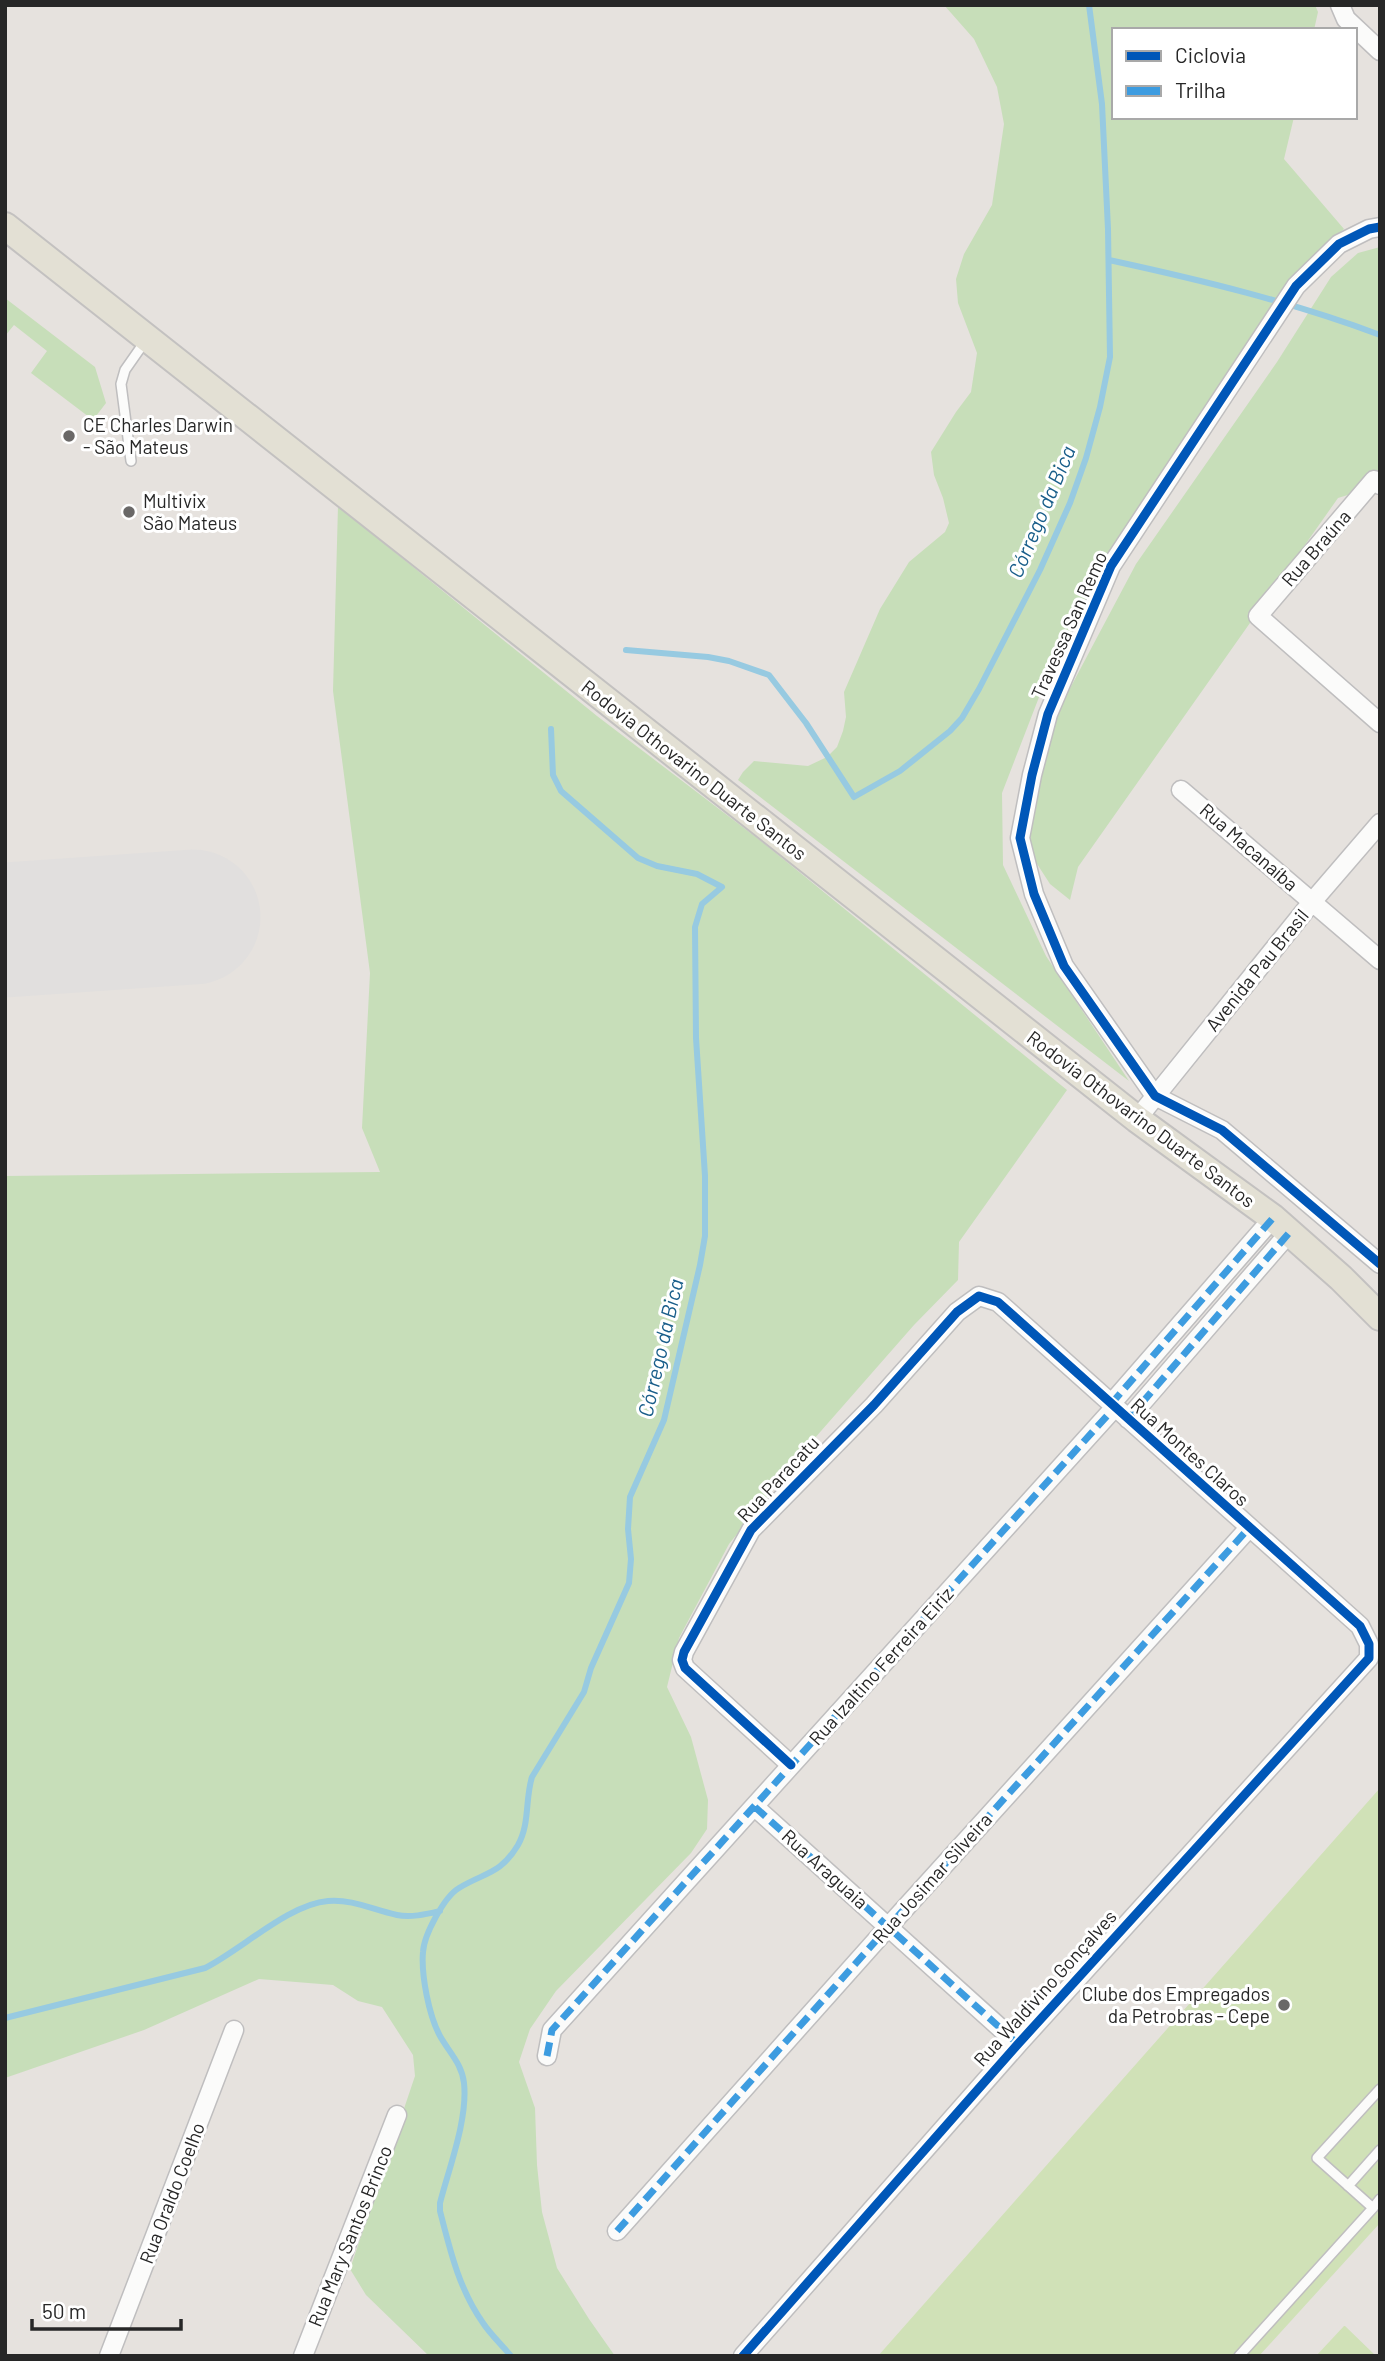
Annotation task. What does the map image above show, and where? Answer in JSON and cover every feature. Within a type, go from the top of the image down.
[{"type":"main road","name":"Rodovia Othovarino Duarte Santos","points":[[5,226],[1137,1119],[1281,1226],[1341,1278],[1380,1317]]},
{"type":"street","points":[[1340,5],[1346,19],[1356,28]]},
{"type":"street","points":[[1357,29],[1380,51]]},
{"type":"street","name":"Travessa San Remo","points":[[1155,1096],[1064,966],[1034,894],[1020,838],[1032,775],[1048,714],[1111,566],[1296,286],[1339,244],[1369,229],[1380,227]]},
{"type":"street","name":"Rua Braúna","points":[[1377,482],[1258,616],[1380,723]]},
{"type":"street","name":"Rua Macanaíba","points":[[1181,790],[1380,960]]},
{"type":"street","name":"Avenida Pau Brasil","points":[[1137,1119],[1312,902],[1380,823]]},
{"type":"street","name":"Rodovia Othovarino Duarte Santos","points":[[1155,1096],[1222,1130],[1380,1264]]},
{"type":"street","name":"Rua Izaltino Ferreira Eiriz","points":[[547,2056],[552,2030],[1118,1410],[1281,1226]]},
{"type":"street","name":"Rua Montes Claros","points":[[979,1296],[998,1302],[1360,1626],[1369,1644]]},
{"type":"street","name":"Rua Paracatu","points":[[792,1765],[685,1668],[682,1660],[684,1652],[751,1530],[874,1405],[957,1312],[979,1296]]},
{"type":"street","name":"Rua Josimar Silveira","points":[[617,2231],[1250,1528]]},
{"type":"street","name":"Rua Waldivino Gonçalves","points":[[743,2356],[1018,2044],[1369,1658],[1369,1644]]},
{"type":"street","name":"Rua Araguaia","points":[[755,1807],[1018,2044]]},
{"type":"street","name":"Rua Oraldo Coelho","points":[[109,2356],[234,2030]]},
{"type":"street","name":"Rua Mary Santos Brinco","points":[[303,2356],[397,2115]]},
{"type":"lane","points":[[131,461],[121,384],[125,369],[148,339]]},
{"type":"lane","points":[[1373,2208],[1317,2158],[1380,2089]]},
{"type":"lane","points":[[1348,2186],[1380,2150]]},
{"type":"lane","points":[[1239,2356],[1380,2199]]},
{"type":"green space","points":[[944,5],[1315,5],[1318,12],[1314,28],[1112,28],[1112,119],[1294,119],[1284,159],[1344,229],[1320,250],[1077,624],[1041,692],[1002,793],[1003,865],[1046,956],[1129,1081],[738,780],[754,761],[808,766],[827,757],[837,747],[846,717],[844,692],[880,609],[909,562],[945,532],[949,523],[934,475],[931,452],[971,392],[977,353],[958,303],[956,279],[964,254],[992,205],[1004,124],[997,87],[974,39]]},
{"type":"green space","points":[[1380,247],[1380,485],[1338,498],[1078,867],[1070,900],[1050,884],[1030,853],[1031,794],[1058,711],[1136,564],[1277,362],[1331,277],[1358,253]]},
{"type":"green space","points":[[5,298],[95,367],[106,403],[93,420],[31,373],[47,351],[14,325],[5,336]]},
{"type":"green space","points":[[338,506],[597,716],[761,841],[1067,1090],[959,1242],[958,1280],[914,1325],[814,1439],[729,1544],[679,1638],[667,1687],[691,1737],[708,1800],[707,1829],[691,1853],[556,1991],[530,2029],[519,2062],[535,2108],[542,2212],[557,2268],[615,2356],[429,2356],[366,2295],[350,2269],[415,2076],[413,2055],[382,2007],[358,2001],[333,1985],[259,1979],[144,2030],[5,2078],[5,1176],[380,1172],[362,1128],[370,973],[333,691]]},
{"type":"green space","name":"Clube dos Empregados da Petrobras - Cepe","points":[[1380,1788],[1380,2223],[1259,2356],[878,2356]]},
{"type":"green space","points":[[1345,2326],[1376,2356],[1316,2356]]},
{"type":"waterway","name":"Córrego da Bica","points":[[626,650],[708,657],[729,661],[769,675],[806,723],[854,797],[900,771],[962,718],[1040,570],[1070,503],[1100,407],[1110,357],[1102,104],[1089,5]]},
{"type":"waterway","points":[[1109,260],[1246,293],[1380,335]]},
{"type":"waterway","name":"Córrego da Bica","points":[[511,2356],[486,2327],[468,2297],[456,2269],[440,2211],[461,2128],[464,2083],[458,2064],[432,2018],[425,1983],[424,1945],[447,1899],[459,1888],[498,1868],[518,1845],[526,1820],[532,1777],[584,1692],[591,1668],[629,1583],[630,1497],[664,1420],[705,1236],[705,1176],[696,1038],[695,927],[702,904],[722,887],[697,874],[657,866],[638,858],[561,791],[553,775],[551,729]]},
{"type":"waterway","points":[[5,2018],[205,1968],[281,1919],[313,1904],[346,1902],[402,1916],[440,1911]]},
{"type":"runway","points":[[5,930],[193,917]]},
{"type":"marked path","points":[[1111,1404],[1273,1218]]},
{"type":"marked path","points":[[1128,1419],[1289,1233]]},
{"type":"marked path","points":[[547,2056],[552,2030],[1115,1407]]},
{"type":"marked path","points":[[617,2231],[1249,1528]]},
{"type":"marked path","points":[[755,1807],[1018,2044]]},
{"type":"cycle path","points":[[1380,227],[1369,229],[1339,244],[1296,286],[1111,566],[1048,714],[1032,775],[1020,838],[1034,894],[1064,966],[1155,1096],[1222,1130],[1380,1264]]},
{"type":"cycle path","points":[[743,2356],[1018,2044],[1369,1658],[1369,1644],[1360,1626],[998,1302],[979,1296],[957,1312],[874,1405],[751,1530],[684,1652],[682,1660],[685,1668],[791,1765]]},
{"type":"place","name":"CE Charles Darwin - São Mateus","points":[[69,436]]},
{"type":"place","name":"Multivix São Mateus","points":[[129,512]]},
{"type":"place","name":"Clube dos Empregados da Petrobras - Cepe","points":[[1284,2005]]}]
